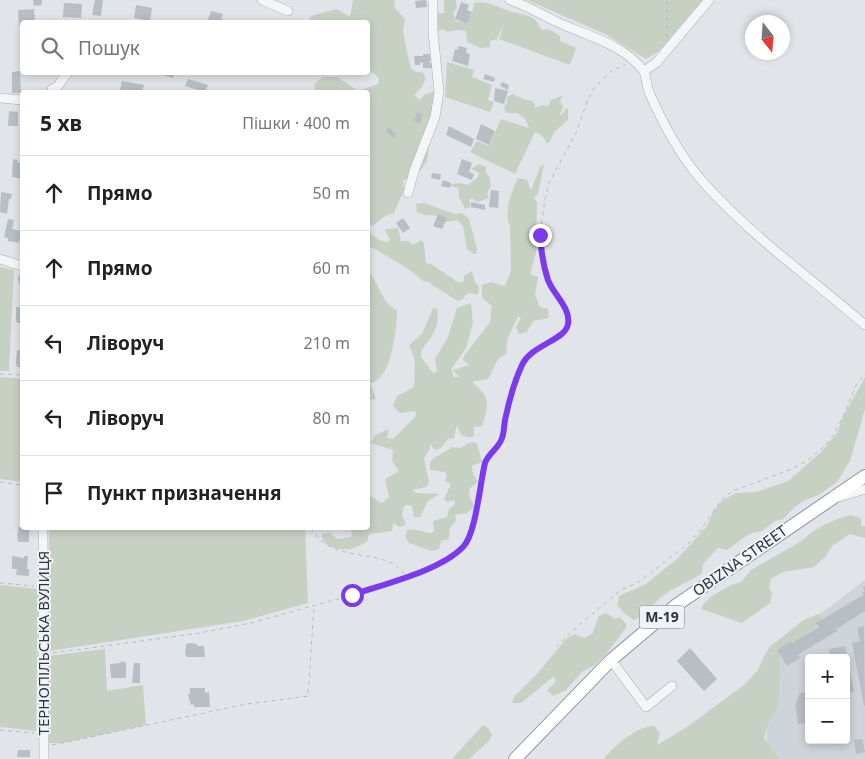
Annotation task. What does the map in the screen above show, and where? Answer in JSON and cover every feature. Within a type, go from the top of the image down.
[{"type":"highway","name":"OBIZNA STREET","points":[[515,759],[610,660],[675,606],[865,476]]},
{"type":"street","points":[[262,0],[288,11]]},
{"type":"street","points":[[408,193],[435,117],[439,92],[433,32],[433,0]]},
{"type":"street","points":[[510,0],[626,53],[644,72],[648,90],[673,139],[702,180],[726,207],[763,240],[865,325]]},
{"type":"street","points":[[644,72],[656,63],[710,0]]},
{"type":"street","points":[[52,89],[57,87],[66,75]]},
{"type":"street","points":[[0,98],[20,100]]},
{"type":"street","points":[[0,259],[20,265]]},
{"type":"street","points":[[830,500],[865,489]]},
{"type":"street","name":"ТЕРНОПІЛЬСЬКА ВУЛИЦЯ","points":[[44,530],[44,759]]},
{"type":"street","points":[[610,660],[646,707],[672,686]]},
{"type":"path","points":[[667,0],[667,42],[669,48]]},
{"type":"path","points":[[43,654],[200,633],[251,623],[314,606],[406,577],[440,563],[465,546],[470,536],[486,460],[502,439],[511,395],[523,363],[531,353],[563,334],[569,321],[568,314],[548,281],[541,250],[540,235],[549,182],[576,134],[588,99],[594,88],[611,71],[620,67],[630,64],[644,72]]},
{"type":"path","points":[[0,374],[20,375]]},
{"type":"path","points":[[556,647],[581,623],[621,590],[637,583],[687,545],[704,525],[722,498],[733,491],[805,462],[825,446],[844,415],[857,383],[865,374]]},
{"type":"path","points":[[0,482],[20,485]]},
{"type":"path","points":[[313,530],[324,543],[340,551],[385,560],[400,568],[406,577]]},
{"type":"path","points":[[0,583],[43,586]]},
{"type":"path","points":[[44,745],[55,745],[247,704],[308,696],[314,606]]},
{"type":"path","points":[[0,730],[44,734]]},
{"type":"shaded area","points":[[865,580],[865,759],[768,759],[766,715],[772,681],[770,646],[830,607]]},
{"type":"green space","points":[[353,0],[394,0],[395,8],[405,19],[403,31],[410,66],[414,71],[423,73],[426,78],[422,87],[414,95],[420,100],[424,95],[437,90],[427,161],[420,171],[403,181],[404,190],[394,213],[370,226],[370,90],[361,90],[378,84],[379,78],[370,71],[370,20],[309,20],[311,16],[337,9],[350,17]]},
{"type":"green space","points":[[444,0],[456,0],[457,8],[453,13],[456,21],[465,23],[472,14],[474,3],[479,2],[531,17],[538,23],[540,28],[543,30],[549,29],[560,36],[560,41],[576,48],[570,65],[499,39],[504,24],[497,39],[490,41],[490,47],[481,48],[467,42],[466,31],[448,32],[442,29],[437,30],[436,13],[444,13]]},
{"type":"green space","points":[[527,0],[702,0],[659,51],[646,59],[605,34]]},
{"type":"green space","points":[[447,62],[474,70],[472,77],[492,85],[488,100],[494,102],[490,112],[445,97]]},
{"type":"green space","points":[[322,77],[337,77],[356,90],[315,90],[314,85]]},
{"type":"green space","points":[[513,94],[532,101],[535,104],[535,108],[542,105],[548,106],[551,100],[563,95],[560,101],[563,107],[560,115],[562,115],[566,108],[568,109],[568,120],[554,132],[550,142],[547,143],[541,135],[535,132],[515,174],[470,152],[477,141],[489,146],[501,119],[529,128],[525,119],[518,113],[506,113],[504,106],[507,103],[507,97]]},
{"type":"green space","points":[[479,164],[486,167],[486,173],[489,176],[491,186],[487,193],[489,198],[477,202],[472,198],[469,201],[471,207],[465,209],[459,197],[459,188],[451,186],[451,184],[460,183],[468,185],[478,177],[479,173],[471,169]]},
{"type":"green space","points":[[544,164],[538,194],[534,198],[537,202],[536,253],[530,274],[538,277],[535,295],[540,307],[548,309],[549,318],[533,321],[527,332],[519,334],[516,327],[521,318],[518,316],[507,340],[506,354],[498,359],[488,379],[474,381],[473,383],[486,398],[487,408],[482,426],[474,427],[474,436],[469,438],[461,435],[457,425],[454,438],[448,439],[441,448],[435,450],[430,444],[430,449],[424,458],[429,482],[426,487],[412,490],[416,493],[440,494],[428,501],[420,517],[414,517],[412,506],[406,505],[402,515],[406,525],[400,527],[393,523],[392,531],[369,534],[367,542],[355,548],[337,549],[328,545],[322,534],[330,533],[337,539],[351,537],[351,530],[370,530],[370,496],[382,503],[389,497],[385,479],[399,471],[392,461],[393,450],[371,443],[375,435],[389,429],[387,438],[393,439],[416,416],[415,411],[400,413],[393,406],[397,396],[414,387],[415,360],[409,345],[422,334],[433,308],[437,309],[438,321],[432,336],[421,351],[421,357],[433,373],[437,372],[435,359],[448,337],[457,308],[471,303],[473,323],[466,348],[451,369],[454,377],[459,377],[453,370],[469,365],[463,360],[464,356],[490,322],[492,306],[482,298],[482,285],[491,282],[505,286],[511,271],[510,226],[507,215],[513,189],[518,178],[527,180],[531,191],[540,167]]},
{"type":"green space","points":[[424,203],[455,214],[461,213],[465,215],[469,219],[477,249],[476,254],[467,249],[463,226],[457,220],[447,222],[442,216],[426,215],[417,212],[416,204]]},
{"type":"green space","points":[[398,228],[401,241],[408,241],[413,245],[422,240],[426,263],[431,264],[459,283],[464,281],[464,276],[472,271],[475,282],[479,287],[477,295],[472,293],[466,294],[463,299],[458,301],[429,282],[423,281],[410,270],[370,248],[370,232],[379,240],[388,242],[390,239],[385,231],[386,229]]},
{"type":"green space","points":[[0,267],[14,270],[9,371],[0,371]]},
{"type":"green space","points":[[370,274],[386,302],[397,311],[395,338],[390,358],[382,375],[376,381],[370,383]]},
{"type":"green space","points":[[0,377],[20,379],[20,482],[0,479]]},
{"type":"green space","points":[[865,377],[865,409],[850,461],[837,482],[819,495],[805,500],[783,519],[775,521],[762,531],[749,534],[727,550],[718,548],[703,564],[702,573],[664,595],[639,617],[634,620],[625,614],[617,605],[619,596],[646,584],[678,558],[707,526],[714,510],[722,501],[736,493],[757,492],[788,481],[820,453],[837,433],[842,419]]},
{"type":"green space","points":[[370,383],[376,399],[370,399]]},
{"type":"green space","points":[[474,442],[477,444],[482,462],[472,466],[473,474],[478,482],[470,488],[469,496],[474,507],[467,513],[455,515],[456,521],[450,528],[449,539],[441,541],[439,549],[432,551],[409,543],[405,536],[407,530],[432,533],[434,530],[433,521],[447,517],[449,509],[455,504],[454,500],[447,502],[444,499],[451,484],[445,481],[447,476],[445,472],[430,470],[431,462],[451,447],[461,448],[468,443]]},
{"type":"green space","points":[[851,515],[861,518],[861,526],[865,526],[865,538],[850,534],[832,546],[826,556],[814,567],[783,572],[771,579],[769,588],[772,593],[770,603],[742,623],[701,609],[704,603],[712,596],[731,585],[741,582],[751,570],[803,540],[819,527]]},
{"type":"green space","points":[[49,530],[305,530],[308,603],[243,621],[50,651]]},
{"type":"green space","points":[[0,585],[38,589],[36,731],[0,727]]},
{"type":"green space","points":[[606,613],[615,619],[620,617],[626,624],[626,628],[595,665],[582,672],[566,690],[553,696],[547,690],[556,682],[554,676],[521,703],[512,703],[514,697],[537,674],[566,639],[575,634],[584,638],[592,634],[599,616]]},
{"type":"green space","points":[[818,614],[822,619],[805,635],[780,653],[777,709],[769,722],[764,738],[779,759],[604,759],[619,743],[641,729],[654,726],[660,733],[657,745],[687,727],[745,684],[758,670],[770,647],[802,621]]},
{"type":"green space","points":[[105,649],[107,691],[143,685],[146,725],[63,743],[48,743],[47,656]]},
{"type":"green space","points":[[483,725],[488,728],[492,735],[490,740],[469,759],[452,759]]},
{"type":"building","points":[[33,0],[42,0],[42,5],[34,6]]},
{"type":"building","points":[[95,0],[103,0],[101,16],[92,15]]},
{"type":"building","points":[[426,0],[427,7],[416,8],[415,1]]},
{"type":"building","points":[[461,2],[469,5],[467,10],[472,12],[467,24],[455,19]]},
{"type":"building","points":[[64,3],[82,4],[81,18],[63,17]]},
{"type":"building","points":[[136,5],[152,8],[150,20],[134,18]]},
{"type":"building","points":[[34,9],[35,20],[20,20],[19,26],[18,10]]},
{"type":"building","points":[[211,11],[223,14],[221,19],[224,20],[208,20]]},
{"type":"building","points":[[458,46],[467,48],[466,53],[470,54],[468,66],[452,61],[455,49],[458,50]]},
{"type":"building","points":[[423,54],[429,54],[431,59],[429,63],[432,63],[432,68],[423,68],[423,62],[420,65],[415,65],[414,56],[423,56]]},
{"type":"building","points":[[20,71],[20,93],[12,93],[12,72]]},
{"type":"building","points":[[485,74],[495,78],[494,82],[483,79]]},
{"type":"building","points":[[163,75],[174,75],[173,78]]},
{"type":"building","points":[[188,79],[208,85],[206,90],[185,86]]},
{"type":"building","points":[[122,81],[144,85],[143,90],[120,90]]},
{"type":"building","points":[[502,82],[509,85],[508,90],[500,86]]},
{"type":"building","points":[[495,88],[508,91],[504,104],[494,101]]},
{"type":"building","points":[[9,111],[18,112],[18,126],[8,126]]},
{"type":"building","points":[[417,112],[423,114],[420,124],[414,121]]},
{"type":"building","points":[[481,124],[495,131],[489,145],[476,139]]},
{"type":"building","points":[[449,126],[474,139],[471,147],[446,135]]},
{"type":"building","points":[[389,127],[396,134],[393,138],[386,131]]},
{"type":"building","points":[[13,159],[18,160],[17,162],[20,163],[20,179],[12,177]]},
{"type":"building","points":[[462,159],[472,163],[469,172],[474,174],[472,180],[457,174]]},
{"type":"building","points":[[432,173],[441,174],[440,180],[431,178]]},
{"type":"building","points":[[443,180],[451,183],[450,188],[441,186]]},
{"type":"building","points":[[491,190],[499,191],[498,208],[489,207]]},
{"type":"building","points":[[1,192],[12,194],[11,199],[9,199],[7,214],[0,212]]},
{"type":"building","points":[[471,202],[485,205],[485,210],[471,207]]},
{"type":"building","points":[[438,214],[447,218],[442,229],[433,226]]},
{"type":"building","points":[[403,218],[410,228],[403,233],[396,223]]},
{"type":"building","points":[[8,219],[14,220],[12,229],[20,231],[19,243],[8,241],[8,238],[4,237]]},
{"type":"building","points":[[16,307],[20,307],[20,323],[16,322]]},
{"type":"building","points":[[17,350],[20,351],[20,367],[17,367]]},
{"type":"building","points":[[18,527],[20,527],[20,530],[29,530],[29,542],[18,542]]},
{"type":"building","points":[[12,556],[24,558],[24,556],[28,556],[27,569],[29,569],[29,576],[16,575],[17,569],[12,569]]},
{"type":"building","points":[[865,591],[865,611],[798,655],[800,658],[787,666],[777,650],[819,627],[816,623],[863,595],[862,593]]},
{"type":"building","points":[[864,626],[864,706],[852,643],[860,641],[857,628]]},
{"type":"building","points":[[188,643],[204,646],[205,657],[187,657],[185,655]]},
{"type":"building","points":[[845,646],[847,654],[830,654],[829,649]]},
{"type":"building","points":[[690,648],[717,679],[704,691],[677,661]]},
{"type":"building","points":[[122,661],[126,663],[126,678],[111,678],[110,664]]},
{"type":"building","points":[[134,663],[140,663],[140,683],[132,683]]},
{"type":"building","points":[[850,672],[854,692],[850,692]]},
{"type":"building","points":[[190,688],[205,688],[205,693],[209,692],[210,707],[194,707],[194,704],[191,705],[188,695]]},
{"type":"building","points":[[805,692],[805,723],[798,724],[795,704],[800,693]]},
{"type":"building","points":[[862,739],[865,752],[856,754],[854,740]]},
{"type":"building","points":[[18,750],[30,750],[30,757],[17,757]]},
{"type":"route","points":[[352,595],[406,577],[440,563],[465,546],[473,526],[486,460],[502,439],[511,395],[523,363],[531,353],[563,334],[569,321],[568,314],[548,281],[543,264],[540,235]]}]
